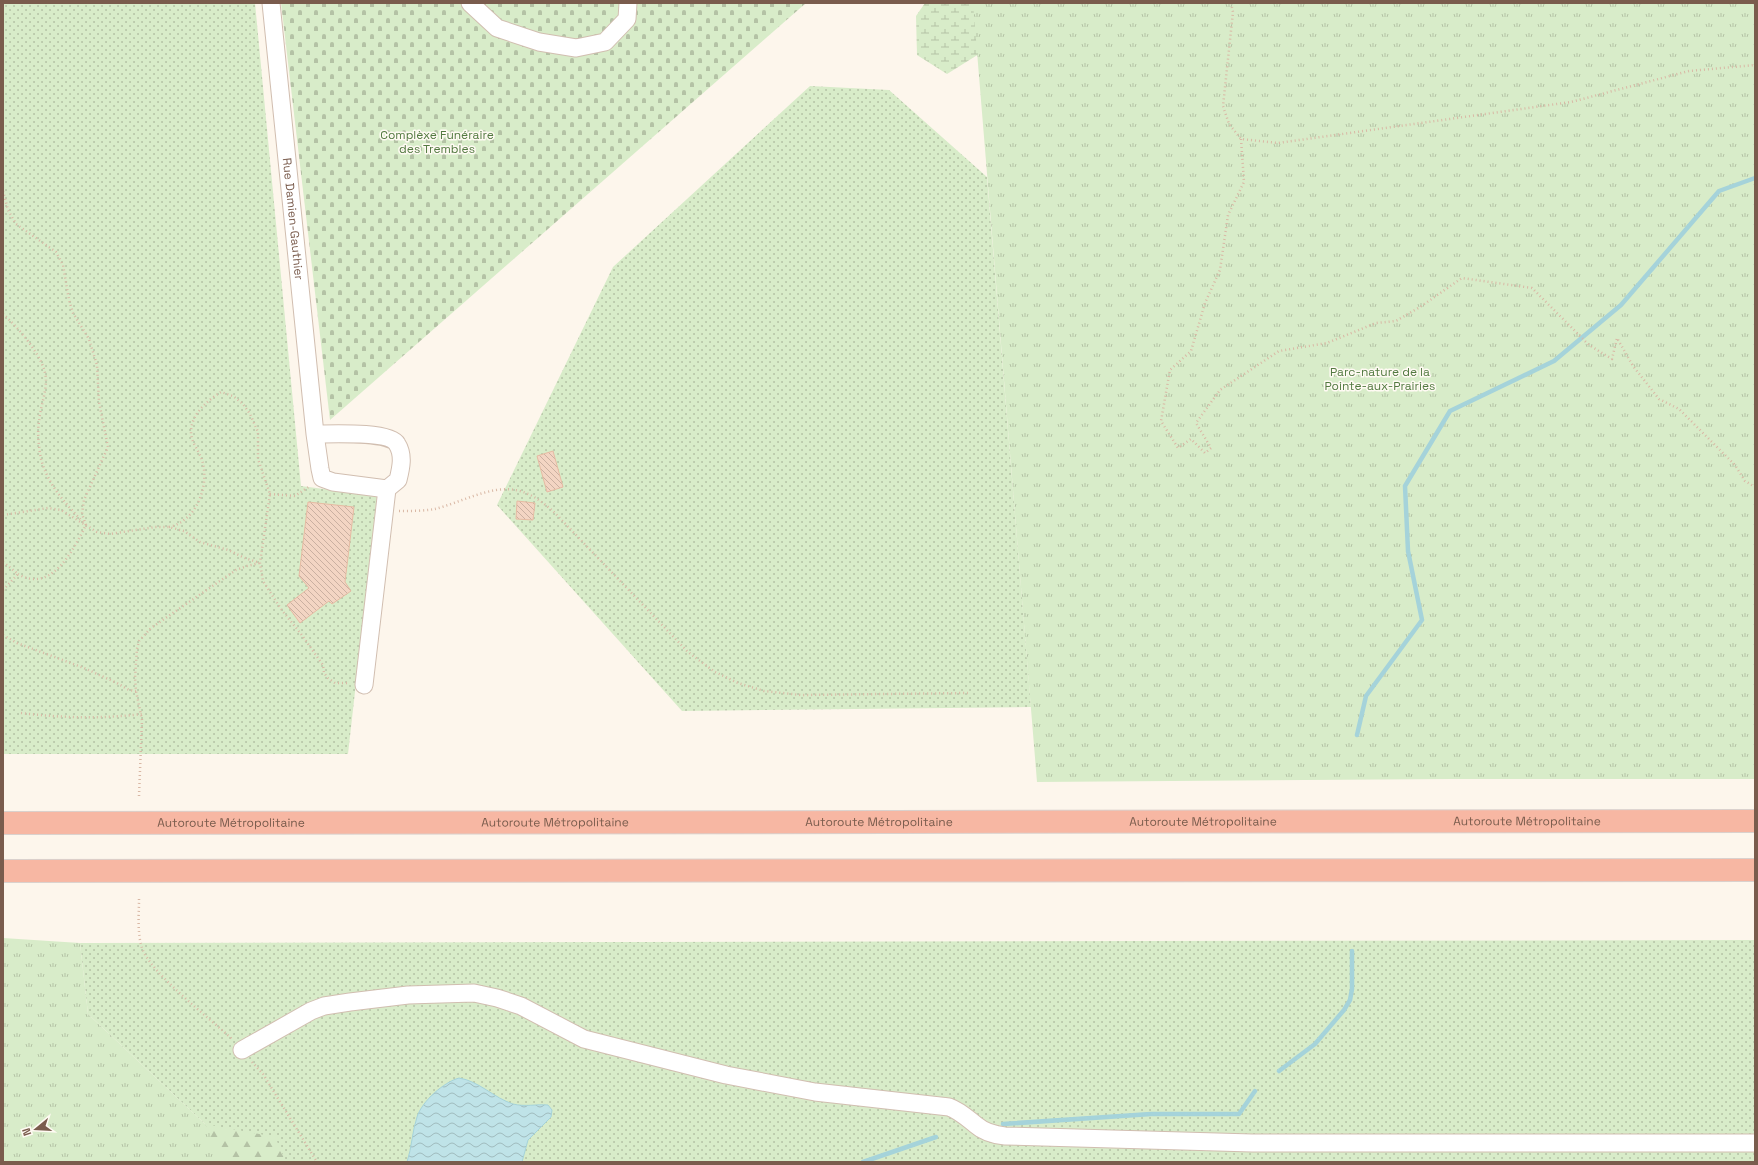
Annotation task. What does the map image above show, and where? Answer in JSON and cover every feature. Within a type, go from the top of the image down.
[{"type":"highway","name":"Autoroute Métropolitaine","points":[[3,823],[1755,821]]},
{"type":"highway","points":[[3,872],[1755,870]]},
{"type":"street","name":"Rue Damien-Gauthier","points":[[271,3],[315,434],[322,478]]},
{"type":"street","points":[[470,3],[497,28],[539,42],[576,48],[605,42],[627,18],[628,3]]},
{"type":"street","points":[[315,434],[367,435],[389,438],[397,442],[402,453],[398,480],[387,489],[364,685]]},
{"type":"street","points":[[322,478],[333,482],[387,489]]},
{"type":"street","points":[[242,1050],[311,1011],[324,1006],[408,995],[474,993],[497,998],[521,1006],[567,1032],[584,1039],[719,1073],[778,1085],[848,1096],[950,1107],[962,1113],[984,1131],[991,1134],[1005,1136],[1252,1143],[1755,1143]]},
{"type":"path","points":[[1231,3],[1233,12],[1223,106],[1229,124],[1241,139],[1244,182],[1228,214],[1220,270],[1204,303],[1191,351],[1170,370],[1160,421],[1178,448],[1191,439],[1205,453],[1211,448],[1196,423],[1220,390],[1280,351],[1326,343],[1376,323],[1396,321],[1420,307],[1462,278],[1532,288],[1589,345],[1612,359],[1616,338],[1633,366],[1659,399],[1679,409],[1735,465],[1746,481],[1755,487]]},
{"type":"path","points":[[1241,139],[1278,143],[1571,102],[1689,71],[1755,65]]},
{"type":"path","points":[[3,191],[8,210],[16,224],[56,252],[63,265],[69,300],[73,313],[89,339],[97,365],[99,402],[108,447],[84,500],[82,514],[86,525],[71,551],[56,571],[34,579],[18,574],[3,562]]},
{"type":"path","points":[[3,314],[15,325],[31,345],[40,360],[46,378],[38,423],[41,457],[46,474],[59,496],[86,525]]},
{"type":"path","points":[[3,515],[48,508],[61,510],[97,532],[110,534],[177,525],[187,519],[203,492],[205,478],[202,460],[194,445],[191,432],[199,411],[209,400],[221,392],[233,396],[243,404],[250,414],[258,432],[258,459],[270,494],[260,563],[263,581],[271,596],[302,634],[323,665],[324,673],[328,678],[335,683],[364,685]]},
{"type":"path","points":[[270,494],[295,496],[322,478]]},
{"type":"path","points":[[384,512],[434,509],[497,490],[515,490],[541,501],[555,513],[688,652],[715,672],[738,683],[764,691],[801,695],[968,693]]},
{"type":"path","points":[[169,527],[184,531],[200,542],[228,550],[260,563]]},
{"type":"path","points":[[139,796],[142,714],[136,691],[137,649],[143,635],[236,570],[260,563]]},
{"type":"path","points":[[3,590],[18,574]]},
{"type":"path","points":[[3,635],[17,644],[84,668],[118,682],[129,690],[136,691]]},
{"type":"path","points":[[21,713],[59,717],[89,718],[142,714]]},
{"type":"path","points":[[139,899],[140,941],[143,951],[163,976],[242,1050],[263,1074],[316,1162]]},
{"type":"green space","points":[[3,3],[255,3],[301,486],[377,496],[348,754],[3,754]]},
{"type":"green space","name":"Complèxe Funéraire des Trembles","points":[[281,3],[806,3],[330,420]]},
{"type":"green space","points":[[925,3],[1041,3],[987,49],[947,74],[917,55],[916,16]]},
{"type":"green space","name":"Parc-nature de la Pointe-aux-Prairies","points":[[973,3],[1755,3],[1755,779],[1450,779],[1037,782]]},
{"type":"green space","points":[[810,86],[889,90],[987,177],[1031,707],[682,711],[497,505],[613,267]]},
{"type":"green space","points":[[3,938],[80,943],[88,1014],[205,1124],[224,1162],[3,1162]]},
{"type":"green space","points":[[1755,940],[1755,1162],[224,1162],[205,1124],[88,1014],[80,943]]},
{"type":"green space","points":[[205,1124],[275,1137],[286,1162],[3,1162],[161,1142]]},
{"type":"water","points":[[459,1078],[473,1082],[499,1098],[513,1104],[548,1105],[552,1110],[551,1117],[528,1140],[522,1162],[407,1162],[415,1123],[420,1111],[434,1093],[453,1080]]},
{"type":"building","points":[[553,451],[563,487],[547,492],[537,456]]},
{"type":"building","points":[[517,501],[535,503],[533,520],[516,519]]},
{"type":"building","points":[[308,502],[354,507],[345,582],[351,591],[332,604],[329,601],[300,623],[287,605],[309,588],[299,576]]},
{"type":"waterway","points":[[1357,735],[1366,696],[1422,620],[1408,551],[1405,486],[1450,411],[1554,361],[1621,305],[1719,191],[1755,178]]},
{"type":"waterway","points":[[1279,1071],[1315,1044],[1344,1010],[1350,1000],[1352,989],[1352,951]]},
{"type":"waterway","points":[[1003,1124],[1151,1114],[1239,1114],[1255,1091]]},
{"type":"waterway","points":[[863,1162],[936,1137]]}]
